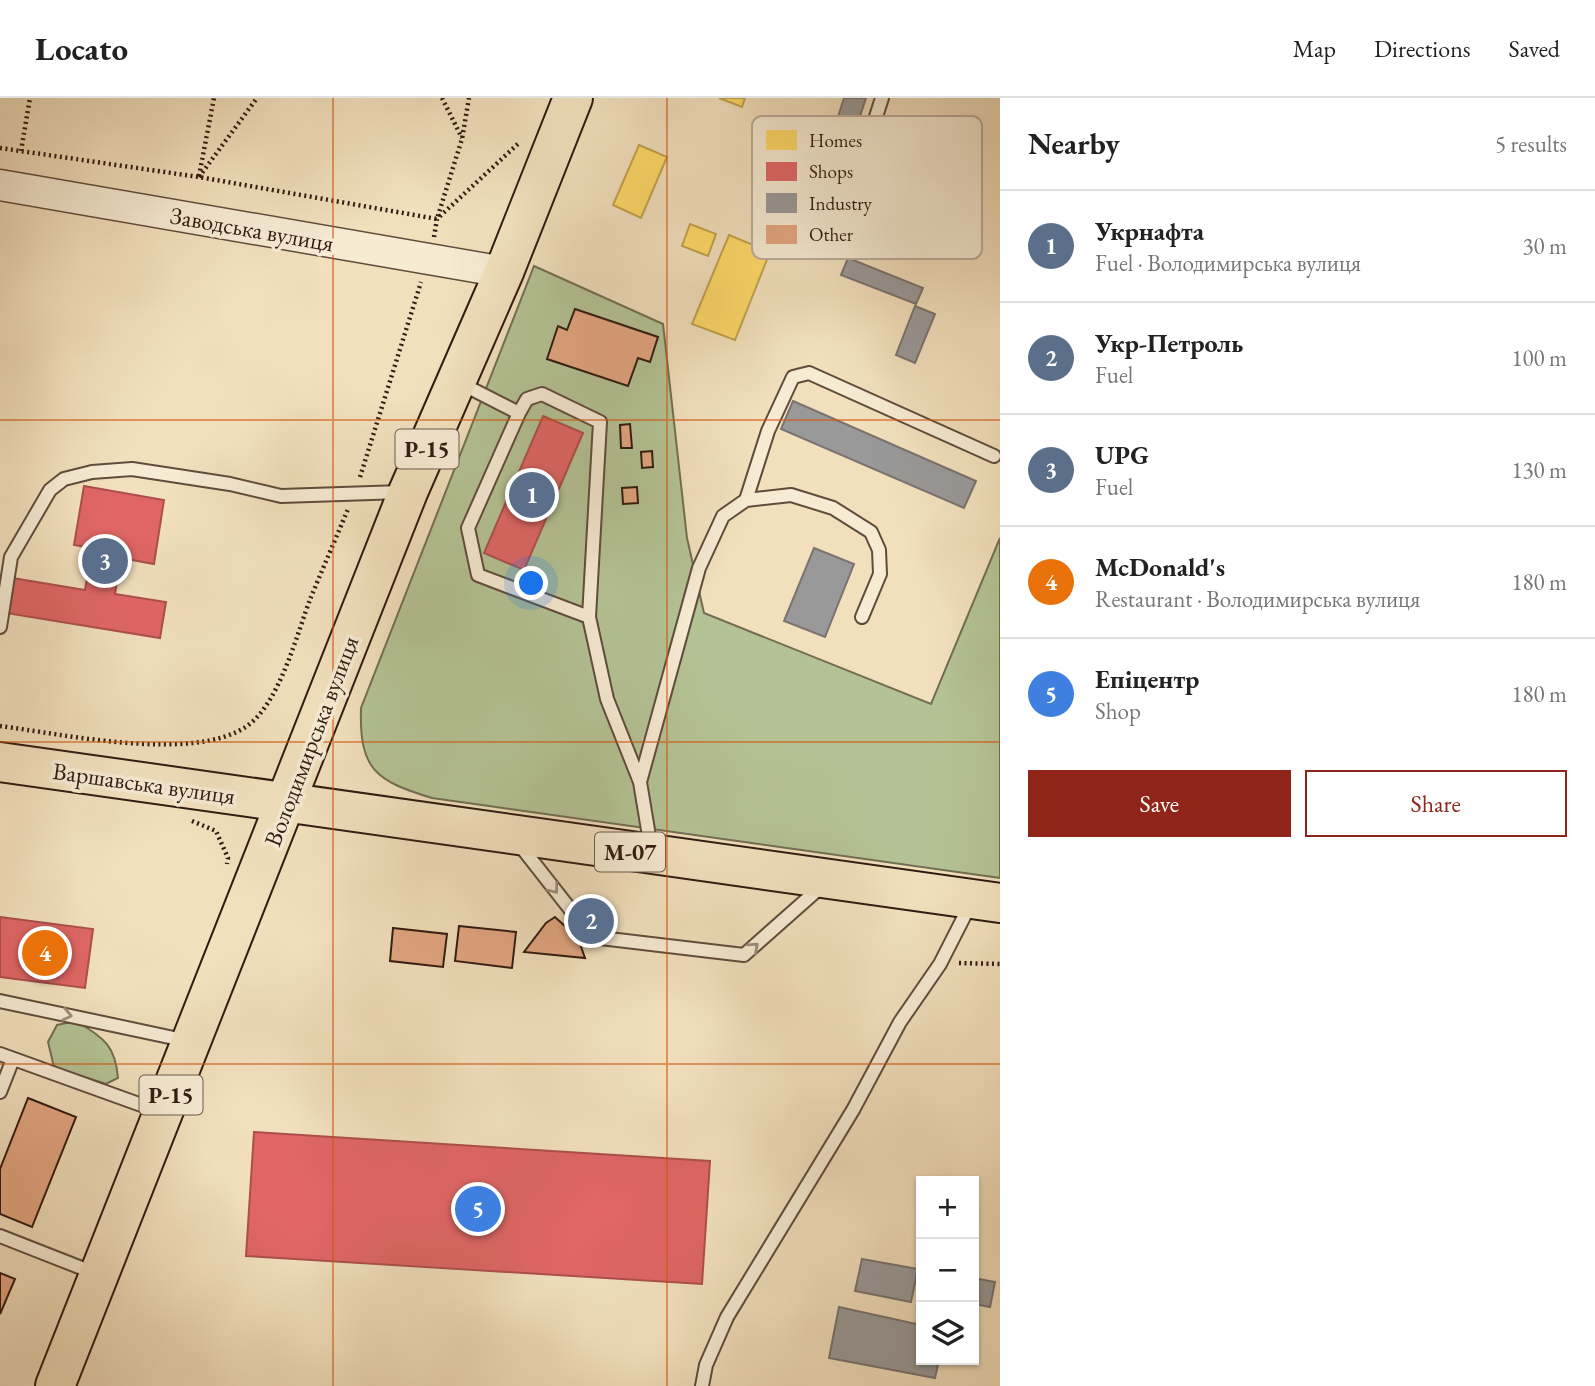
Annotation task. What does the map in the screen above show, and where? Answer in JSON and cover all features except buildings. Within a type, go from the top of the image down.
[{"type":"main road","name":"Володимирська вулиця","points":[[55,1386],[408,492],[504,272],[573,98]]},
{"type":"main road","name":"Варшавська вулиця","points":[[0,762],[287,803]]},
{"type":"main road","name":"М-07","points":[[287,803],[987,901]]},
{"type":"street","name":"Заводська вулиця","points":[[0,185],[504,272]]},
{"type":"lane","points":[[876,116],[882,98]]},
{"type":"lane","points":[[746,500],[768,431],[793,377],[809,373],[994,456]]},
{"type":"lane","points":[[457,381],[519,413]]},
{"type":"lane","points":[[589,617],[478,575],[468,527],[519,413],[527,399],[542,394],[600,422],[589,617],[607,699],[640,782],[652,855]]},
{"type":"lane","points":[[0,627],[11,557],[50,491],[64,480],[92,472],[132,469],[230,484],[281,496],[408,492]]},
{"type":"lane","points":[[640,782],[699,568],[723,516],[746,500],[791,495],[833,508],[871,532],[879,550],[880,574],[862,617]]},
{"type":"lane","points":[[512,835],[592,937],[744,956],[830,880]]},
{"type":"lane","points":[[702,1386],[706,1365],[727,1317],[853,1110],[901,1022],[987,901]]},
{"type":"lane","points":[[0,1001],[192,1042]]},
{"type":"lane","points":[[0,1054],[165,1112]]},
{"type":"lane","points":[[0,1092],[13,1059]]},
{"type":"lane","points":[[0,1236],[77,1268],[101,1275]]},
{"type":"path","points":[[21,151],[30,98]]},
{"type":"path","points":[[199,177],[214,98]]},
{"type":"path","points":[[199,177],[257,98]]},
{"type":"path","points":[[442,98],[462,138]]},
{"type":"path","points":[[0,148],[199,177],[437,219],[462,138],[469,98]]},
{"type":"path","points":[[940,964],[1000,964]]},
{"type":"green space","points":[[534,266],[663,324],[687,538],[704,613],[931,704],[1000,538],[1000,878],[432,798],[397,785],[375,770],[363,746],[361,708]]},
{"type":"green space","points":[[76,1021],[106,1043],[114,1057],[118,1078],[106,1084],[54,1067],[48,1042],[57,1025]]},
{"type":"place","name":"Укрнафта","points":[[532,495]]},
{"type":"place","name":"UPG","points":[[105,561]]},
{"type":"place","name":"Укр-Петроль","points":[[591,921]]},
{"type":"place","name":"McDonald's","points":[[45,953]]},
{"type":"place","name":"Епіцентр","points":[[478,1209]]}]
